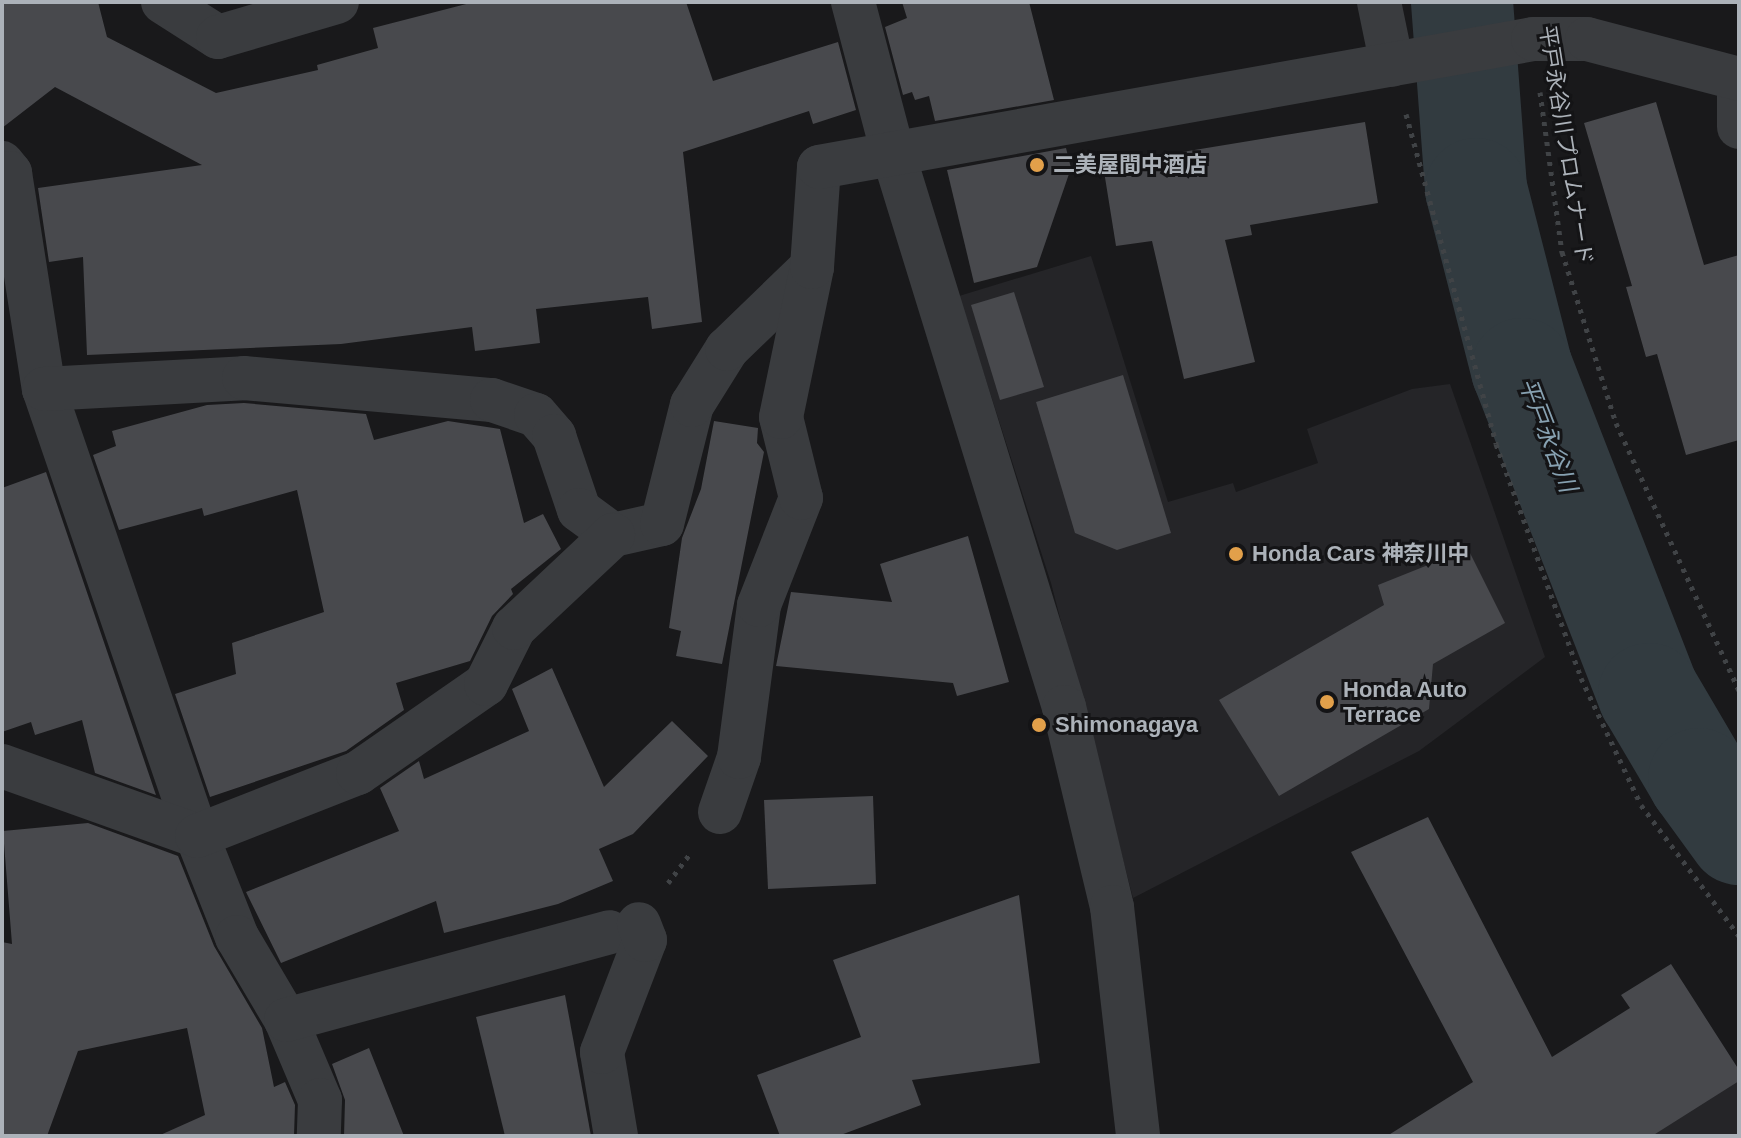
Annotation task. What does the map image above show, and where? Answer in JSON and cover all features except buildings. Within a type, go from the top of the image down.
[{"type":"street","points":[[163,2],[218,37],[337,2]]},
{"type":"street","points":[[853,2],[893,153],[1064,707],[1112,907],[1138,1136]]},
{"type":"street","points":[[1379,2],[1407,63]]},
{"type":"street","points":[[720,812],[739,757],[759,605],[801,498],[781,417],[812,267],[819,167],[1520,41],[1587,39],[1739,79]]},
{"type":"street","points":[[1739,95],[1739,127]]},
{"type":"street","points":[[2,163],[10,173],[44,389],[197,836],[237,937],[286,1020],[320,1100],[319,1136]]},
{"type":"street","points":[[2,766],[197,836],[358,773],[486,684],[514,628],[613,535],[662,524],[692,405],[727,349],[812,267]]},
{"type":"street","points":[[44,389],[244,378],[492,400],[536,415],[554,436],[579,510],[613,535]]},
{"type":"street","points":[[286,1020],[624,928],[645,940],[602,1052],[616,1136]]},
{"type":"path","name":"平戸永谷川プロムナード","points":[[1520,41],[1562,252],[1616,423],[1739,690]]},
{"type":"path","points":[[1407,63],[1496,444],[1581,678],[1641,805],[1739,936]]},
{"type":"shaded area","points":[[1091,256],[1168,502],[1233,483],[1236,492],[1318,463],[1307,429],[1412,389],[1450,384],[1545,657],[1419,751],[1133,898],[1051,583],[959,296]]},
{"type":"shaded area","points":[[1739,1076],[1739,1136],[1649,1136]]},
{"type":"waterway","name":"平戸永谷川","points":[[1462,2],[1476,189],[1522,369],[1649,694],[1699,779],[1739,834]]},
{"type":"place","name":"二美屋間中酒店","points":[[1037,165]]},
{"type":"place","name":"Honda Cars 神奈川中","points":[[1236,554]]},
{"type":"place","name":"Honda Auto Terrace","points":[[1327,702]]},
{"type":"place","name":"Shimonagaya","points":[[1039,725]]}]
